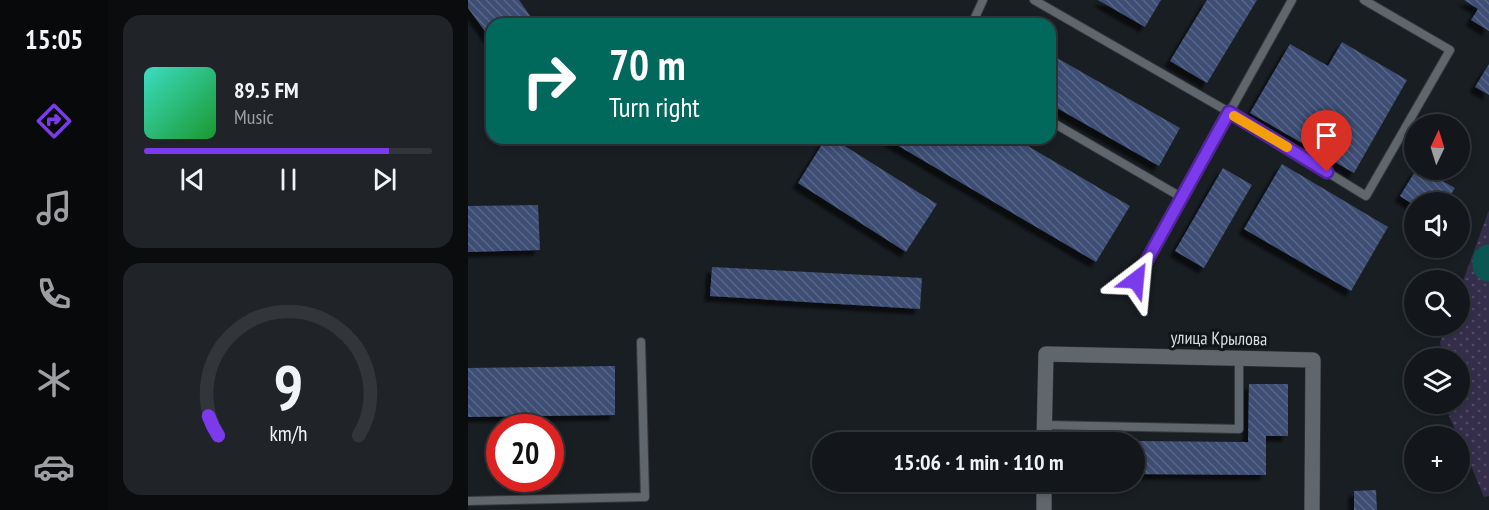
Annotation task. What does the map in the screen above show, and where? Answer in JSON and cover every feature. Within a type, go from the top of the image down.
[{"type":"street","name":"улица Крылова","points":[[1044,425],[1046,354],[1313,360],[1312,510]]},
{"type":"street","points":[[1044,425],[1044,432]]},
{"type":"street","points":[[1044,492],[1044,510]]},
{"type":"lane","points":[[975,18],[983,0]]},
{"type":"lane","points":[[1034,0],[1229,112],[1366,196],[1450,51],[1364,0]]},
{"type":"lane","points":[[1136,280],[1292,0]]},
{"type":"lane","points":[[1056,124],[1181,197]]},
{"type":"lane","points":[[468,501],[645,497],[641,342]]},
{"type":"lane","points":[[1044,425],[1239,429],[1239,358]]},
{"type":"shaded area","points":[[1489,210],[1489,496],[1484,497],[1470,464],[1470,426],[1454,426],[1449,416],[1449,414],[1470,414],[1470,348],[1441,348],[1440,342],[1442,336],[1470,336],[1470,270],[1467,270]]},
{"type":"building","points":[[468,0],[519,0],[532,18],[486,18],[486,33],[468,8]]},
{"type":"building","points":[[1098,0],[1161,0],[1145,27]]},
{"type":"building","points":[[1207,0],[1257,0],[1207,83],[1170,61]]},
{"type":"building","points":[[1464,0],[1489,0],[1489,31],[1471,20],[1478,9]]},
{"type":"building","points":[[1342,42],[1407,80],[1354,173],[1250,113],[1290,44],[1328,66]]},
{"type":"building","points":[[1056,57],[1180,128],[1159,166],[1056,107]]},
{"type":"building","points":[[1489,64],[1489,95],[1475,87]]},
{"type":"building","points":[[822,144],[842,144],[937,204],[906,252],[798,183]]},
{"type":"building","points":[[895,144],[1024,144],[1130,206],[1096,262]]},
{"type":"building","points":[[1282,164],[1388,227],[1351,291],[1244,229]]},
{"type":"building","points":[[1223,168],[1252,185],[1204,268],[1175,251]]},
{"type":"building","points":[[1410,180],[1441,180],[1455,188],[1452,192],[1404,192],[1404,199],[1400,196]]},
{"type":"building","points":[[538,205],[540,250],[468,252],[468,206]]},
{"type":"building","points":[[712,267],[922,278],[920,309],[710,296]]},
{"type":"building","points":[[615,366],[615,415],[486,414],[486,417],[468,417],[468,368]]},
{"type":"building","points":[[1249,384],[1288,384],[1288,436],[1266,436],[1266,475],[1145,474],[1145,441],[1248,442]]},
{"type":"building","points":[[1376,490],[1377,510],[1354,510],[1354,491]]},
{"type":"slow traffic","points":[[1234,116],[1287,147]]},
{"type":"route","points":[[1136,280],[1229,112],[1327,172]]}]
